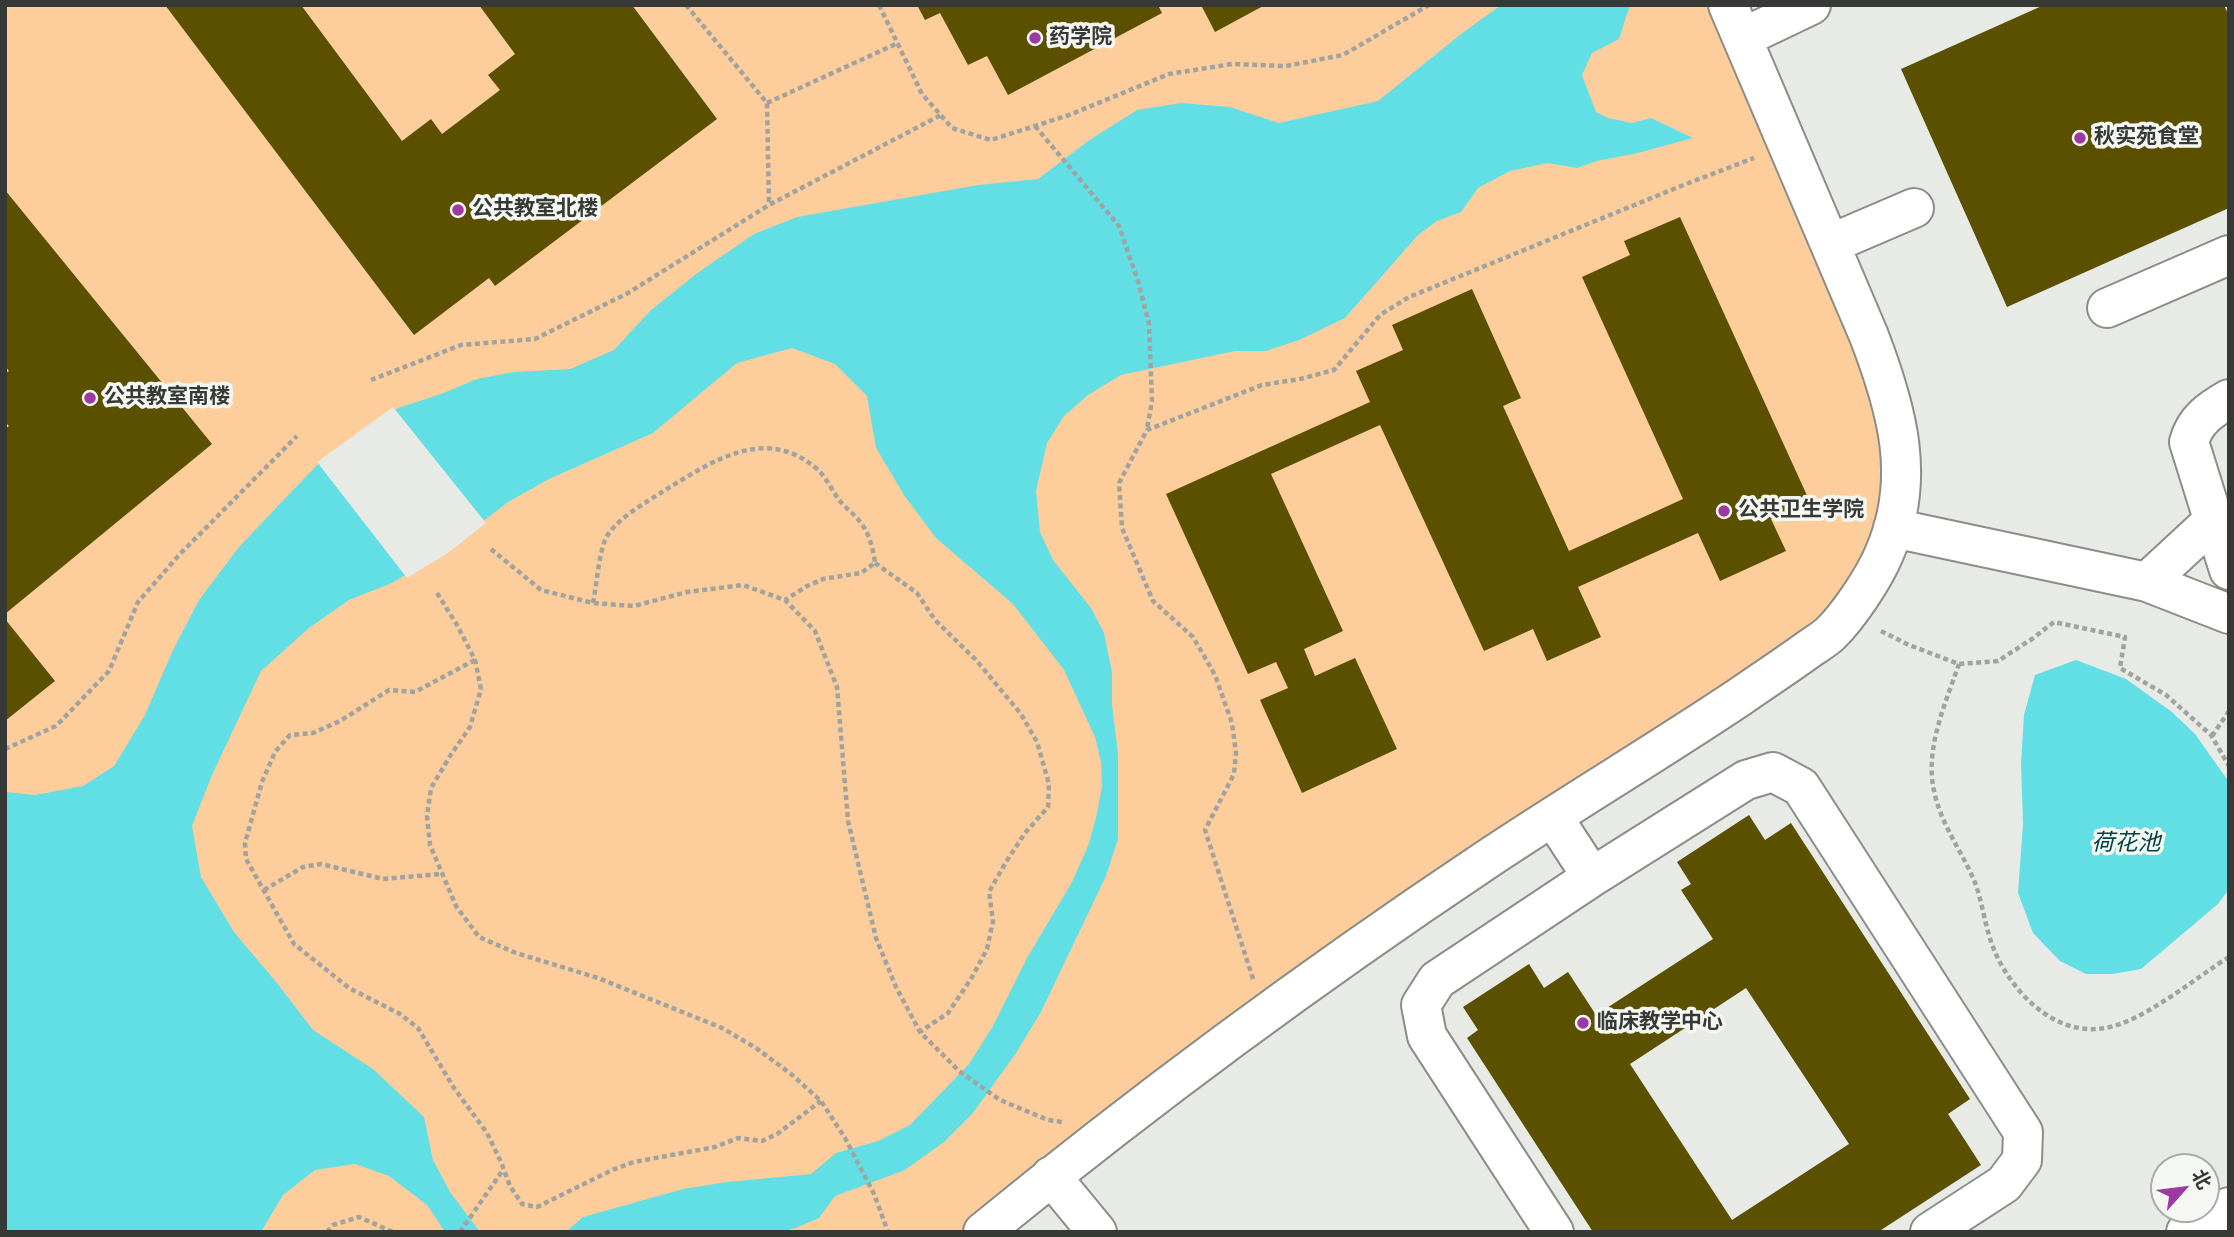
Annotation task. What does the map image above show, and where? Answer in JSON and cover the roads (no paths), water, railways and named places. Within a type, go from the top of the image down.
[{"type":"street","points":[[983,1232],[1107,1132],[1428,900],[1831,634],[1861,594],[1884,555],[1899,512],[1902,470],[1897,427],[1885,380],[1735,22],[1811,5]]},
{"type":"street","points":[[1830,244],[1914,208]]},
{"type":"street","points":[[2107,308],[2229,255]]},
{"type":"street","points":[[2229,399],[2207,413],[2196,426],[2189,442],[2229,570]]},
{"type":"street","points":[[2147,582],[2213,521]]},
{"type":"street","points":[[1894,528],[2147,582],[2229,614]]},
{"type":"street","points":[[1554,1232],[1427,1036],[1421,1005],[1437,980],[1592,877],[1746,780],[1773,772],[1801,787],[2023,1132],[2022,1160],[2004,1184],[1930,1232]]},
{"type":"street","points":[[1553,817],[1592,877]]},
{"type":"street","points":[[1051,1176],[1097,1232]]},
{"type":"street","points":[[2186,1232],[2229,1207]]},
{"type":"water","points":[[1501,5],[1630,5],[1619,39],[1592,53],[1582,75],[1596,112],[1608,118],[1632,123],[1651,118],[1693,138],[1577,168],[1548,163],[1510,171],[1478,188],[1461,212],[1437,221],[1418,235],[1345,318],[1299,340],[1266,351],[1235,351],[1121,375],[1088,395],[1064,416],[1047,443],[1036,491],[1040,532],[1053,560],[1091,608],[1104,633],[1112,672],[1112,705],[1118,754],[1118,839],[1106,876],[1041,1012],[1016,1053],[973,1113],[944,1142],[905,1170],[835,1196],[819,1218],[781,1232],[566,1232],[583,1217],[683,1189],[811,1174],[836,1153],[878,1141],[910,1125],[969,1064],[993,1026],[1027,958],[1072,882],[1088,846],[1096,818],[1102,787],[1101,762],[1095,737],[1064,670],[1013,604],[936,538],[904,495],[876,448],[867,396],[835,364],[792,348],[737,363],[653,433],[549,479],[508,502],[446,550],[392,583],[349,600],[309,628],[261,671],[212,775],[192,826],[201,877],[234,932],[313,1030],[373,1069],[424,1117],[433,1160],[450,1192],[480,1232],[445,1232],[427,1205],[389,1176],[355,1164],[315,1170],[283,1195],[261,1232],[5,1232],[5,792],[35,795],[83,786],[114,766],[145,715],[173,650],[199,600],[239,547],[316,466],[398,408],[477,379],[514,372],[570,369],[614,350],[650,311],[696,274],[754,234],[797,217],[978,185],[1038,179],[1088,141],[1137,110],[1181,103],[1230,107],[1279,123],[1378,101]]},
{"type":"water","name":"荷花池","points":[[2076,660],[2126,679],[2172,712],[2195,734],[2229,782],[2229,889],[2218,904],[2141,969],[2113,974],[2086,974],[2060,961],[2033,933],[2018,893],[2023,824],[2021,763],[2024,715],[2035,675]]},
{"type":"place","name":"药学院","points":[[1035,38]]},
{"type":"place","name":"秋实苑食堂","points":[[2080,138]]},
{"type":"place","name":"公共教室北楼","points":[[458,210]]},
{"type":"place","name":"公共教室南楼","points":[[90,398]]},
{"type":"place","name":"公共卫生学院","points":[[1724,511]]},
{"type":"place","name":"临床教学中心","points":[[1583,1023]]}]
